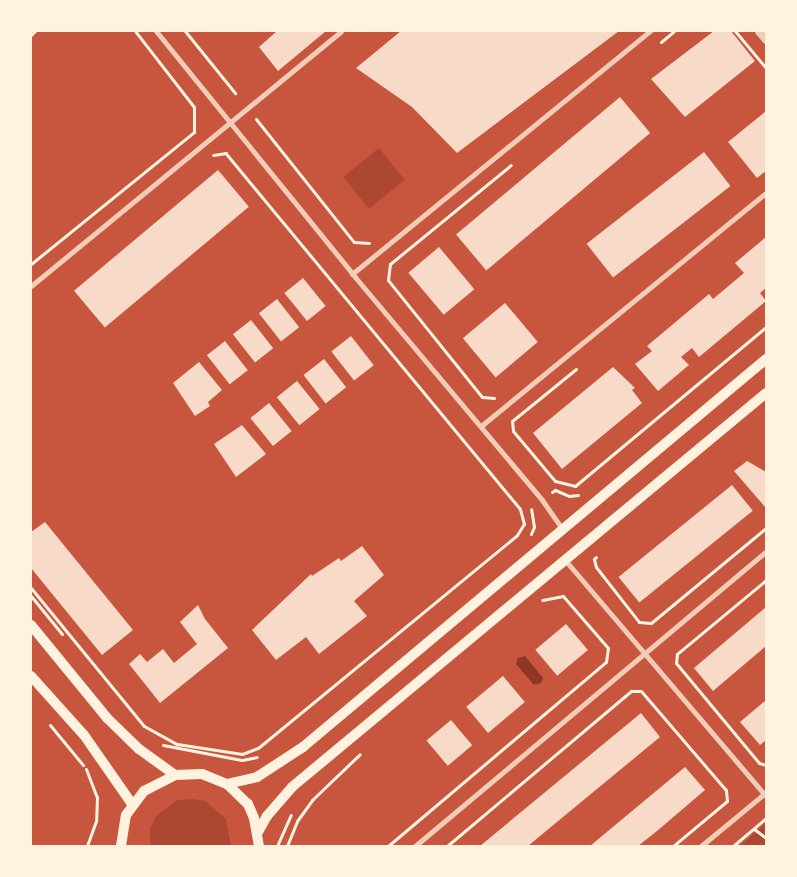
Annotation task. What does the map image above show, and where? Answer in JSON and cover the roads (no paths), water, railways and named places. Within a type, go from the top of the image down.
[{"type":"main road","points":[[227,784],[257,777],[284,761],[766,360]]},
{"type":"main road","points":[[258,832],[267,816],[292,787],[766,393]]},
{"type":"main road","points":[[31,624],[107,718],[146,755],[175,775]]},
{"type":"main road","points":[[31,676],[84,735],[132,804]]},
{"type":"main road","points":[[121,846],[123,827],[132,804],[144,791],[175,775],[202,774],[227,784],[248,804],[258,832],[259,846]]},
{"type":"street","points":[[156,31],[352,274],[481,426],[562,529]]},
{"type":"street","points":[[31,286],[341,31]]},
{"type":"street","points":[[352,274],[650,31]]},
{"type":"street","points":[[759,31],[766,39]]},
{"type":"street","points":[[481,426],[766,193]]},
{"type":"street","points":[[416,846],[766,551]]},
{"type":"street","points":[[564,560],[765,793],[701,846]]}]
